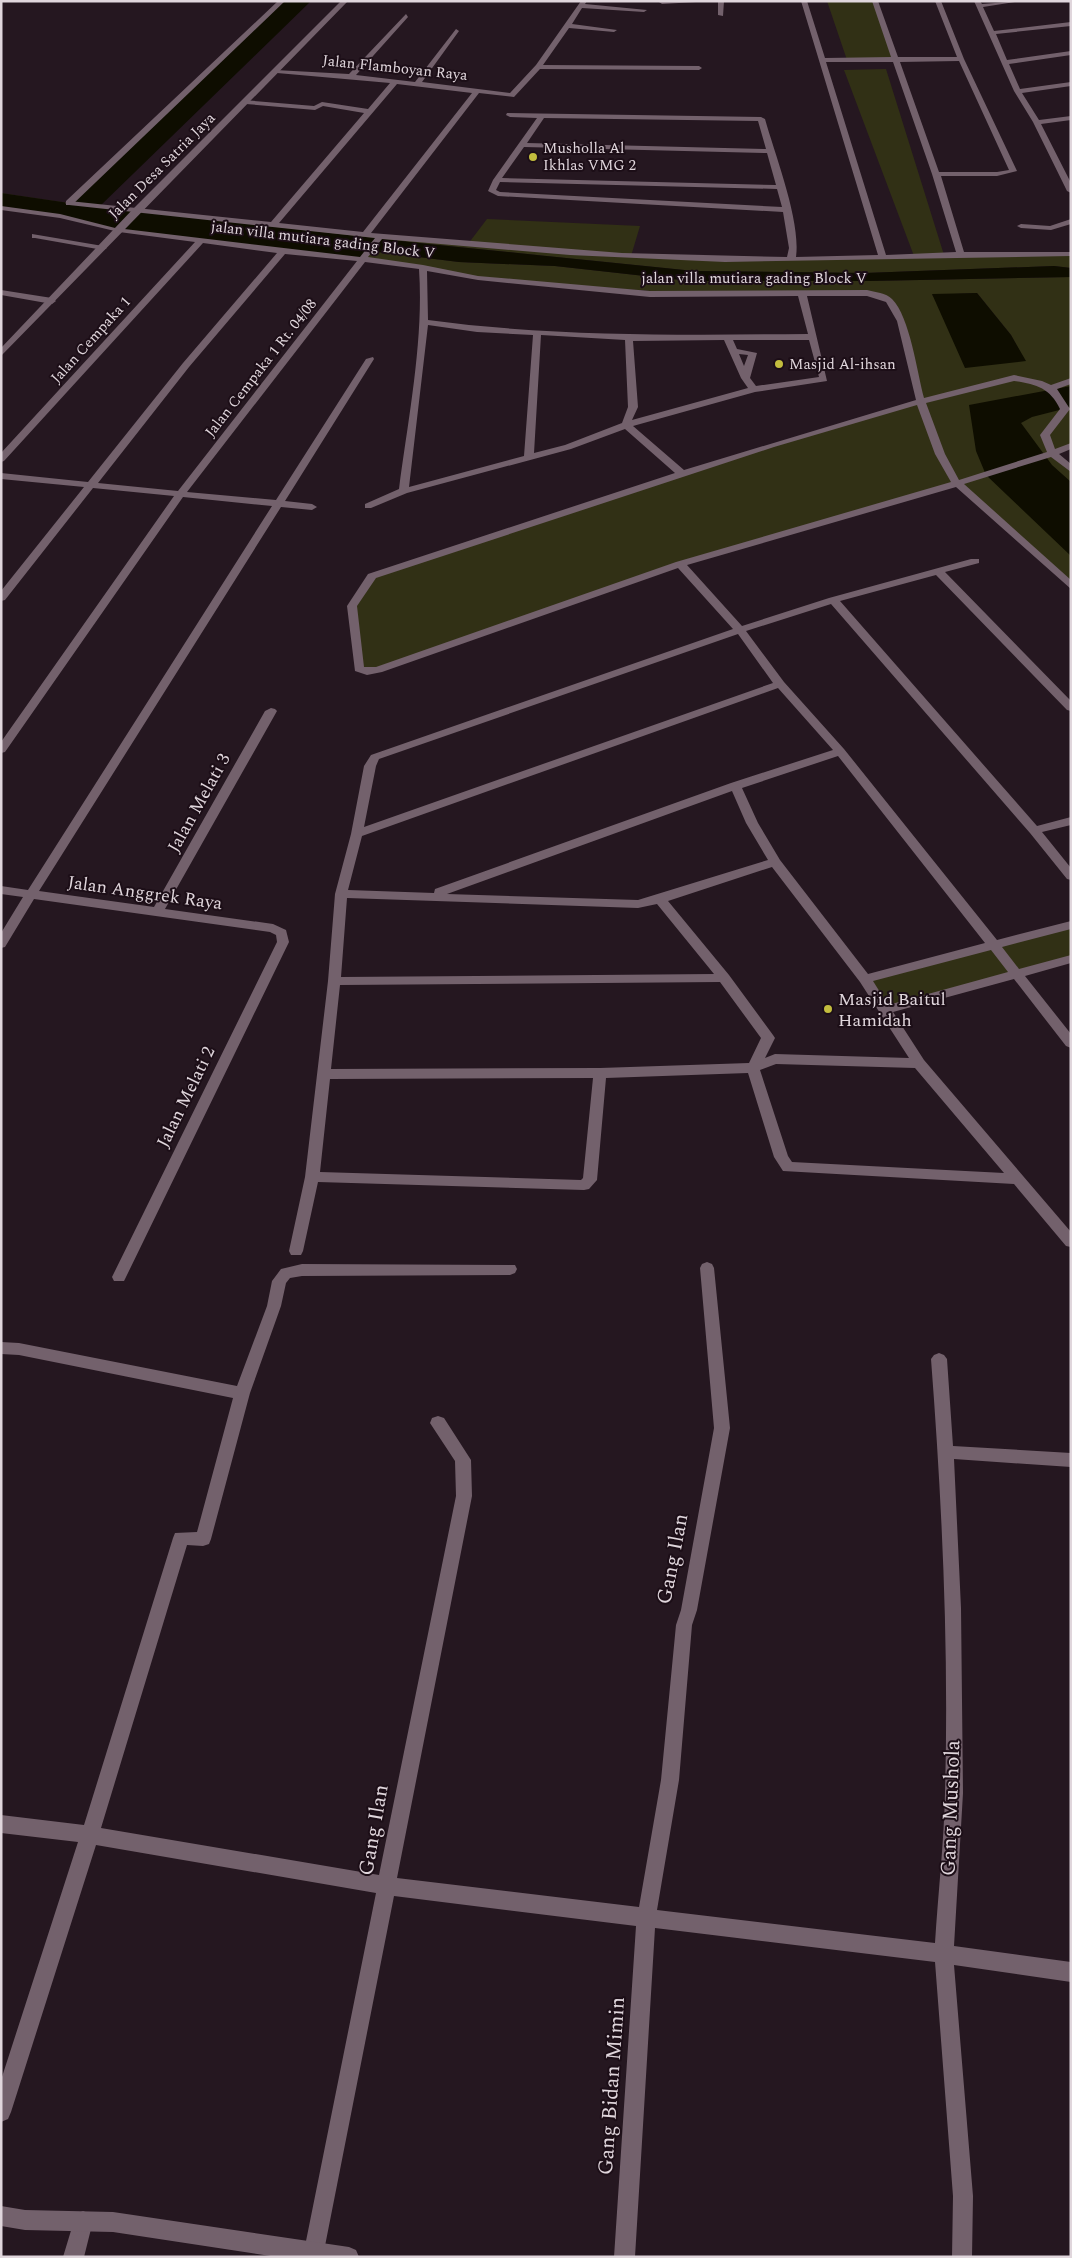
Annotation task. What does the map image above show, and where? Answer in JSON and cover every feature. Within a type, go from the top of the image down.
[{"type":"street","points":[[282,1],[68,203],[380,237],[669,259],[791,260],[1071,254]]},
{"type":"street","name":"Jalan Desa Satria Jaya","points":[[1,353],[135,211],[345,1]]},
{"type":"street","points":[[662,2],[710,1]]},
{"type":"street","points":[[721,1],[721,15]]},
{"type":"street","points":[[804,1],[883,258]]},
{"type":"street","points":[[875,1],[936,174],[961,255]]},
{"type":"street","points":[[936,174],[997,174],[1013,171],[961,59],[938,1]]},
{"type":"street","points":[[1018,1],[978,4],[1018,91],[1060,163],[1071,191]]},
{"type":"street","points":[[537,67],[582,4],[644,10]]},
{"type":"street","points":[[351,76],[406,16]]},
{"type":"street","points":[[991,33],[1071,24]]},
{"type":"street","points":[[566,26],[614,30]]},
{"type":"street","points":[[417,84],[456,31]]},
{"type":"street","points":[[1005,62],[1071,53]]},
{"type":"street","points":[[822,60],[961,59]]},
{"type":"street","points":[[537,67],[699,68]]},
{"type":"street","name":"Jalan Flamboyan Raya","points":[[277,71],[351,76],[511,95],[516,92],[537,67]]},
{"type":"street","points":[[272,226],[368,111],[395,82]]},
{"type":"street","points":[[1018,91],[1071,84]]},
{"type":"street","points":[[365,235],[478,91]]},
{"type":"street","points":[[246,102],[315,108],[322,104],[368,111]]},
{"type":"street","points":[[510,114],[755,118],[763,121],[769,151],[787,210],[793,248],[791,260]]},
{"type":"street","points":[[542,116],[524,145],[497,180],[492,191],[498,194],[787,210]]},
{"type":"street","points":[[1037,122],[1071,118]]},
{"type":"street","points":[[524,145],[769,151]]},
{"type":"street","points":[[497,180],[780,187]]},
{"type":"street","name":"jalan villa mutiara gading Block V","points":[[1,208],[60,216],[119,230],[363,259],[478,278],[650,294],[867,293],[888,299],[898,314],[920,400],[947,470],[956,482],[1071,586]]},
{"type":"street","points":[[1021,226],[1051,228],[1071,221]]},
{"type":"street","points":[[36,236],[102,248]]},
{"type":"street","name":"Jalan Cempaka 1 Rt. 04/08","points":[[1,750],[180,494],[380,237]]},
{"type":"street","name":"Jalan Cempaka 1","points":[[1,459],[201,240]]},
{"type":"street","points":[[1,598],[186,365],[283,251]]},
{"type":"street","points":[[404,491],[424,322],[425,292],[423,268]]},
{"type":"street","points":[[1,292],[52,301]]},
{"type":"street","points":[[368,506],[404,491],[568,447],[626,425],[754,389],[824,379],[802,294]]},
{"type":"street","points":[[424,322],[537,334],[629,338],[728,339],[813,337]]},
{"type":"street","points":[[530,458],[537,334]]},
{"type":"street","points":[[626,425],[633,408],[629,338]]},
{"type":"street","points":[[728,339],[745,378],[754,389]]},
{"type":"street","points":[[732,351],[753,353],[745,378]]},
{"type":"street","points":[[1,944],[370,359]]},
{"type":"street","points":[[1071,446],[1052,453],[986,475],[956,482],[680,564],[385,667],[362,672],[359,669],[352,606],[372,576],[505,534],[681,473],[920,400],[1014,378],[1038,381],[1052,388],[1065,409],[1045,435],[1052,453],[1071,469]]},
{"type":"street","points":[[1052,388],[1071,381]]},
{"type":"street","points":[[1061,414],[1071,410]]},
{"type":"street","points":[[626,425],[681,473]]},
{"type":"street","points":[[1,476],[312,507]]},
{"type":"street","points":[[296,1251],[312,1177],[334,981],[341,894],[357,834],[370,766],[375,757],[740,630],[833,600],[975,561]]},
{"type":"street","points":[[680,564],[740,630],[780,684],[840,751],[1071,1044]]},
{"type":"street","points":[[939,572],[1071,708]]},
{"type":"street","points":[[833,600],[1034,830],[1071,876]]},
{"type":"street","points":[[357,834],[780,684]]},
{"type":"street","name":"Jalan Melati 3","points":[[157,912],[271,711]]},
{"type":"street","points":[[431,895],[735,786],[840,751]]},
{"type":"street","points":[[735,786],[752,823],[775,862],[865,980],[919,1063],[1071,1242]]},
{"type":"street","points":[[1034,830],[1071,821]]},
{"type":"street","points":[[341,894],[431,895],[638,904],[660,899],[775,862]]},
{"type":"street","name":"Jalan Anggrek Raya","points":[[1,890],[274,928],[282,933]]},
{"type":"street","points":[[660,899],[724,978],[768,1038],[753,1068],[781,1157],[788,1166],[1017,1178]]},
{"type":"street","points":[[865,980],[1071,926]]},
{"type":"street","name":"Jalan Melati 2","points":[[119,1277],[283,942],[282,933]]},
{"type":"street","points":[[886,1010],[1071,959]]},
{"type":"street","points":[[334,981],[724,978]]},
{"type":"street","points":[[324,1074],[600,1073],[753,1068],[775,1059],[919,1063]]},
{"type":"street","points":[[312,1177],[566,1186],[584,1185],[590,1180],[600,1073]]},
{"type":"street","name":"Gang Ilan","points":[[646,1918],[670,1780],[684,1625],[689,1610],[722,1428],[707,1268]]},
{"type":"street","points":[[1,2112],[90,1835],[181,1538],[203,1539],[242,1393],[274,1306],[279,1281],[286,1272],[302,1270],[510,1269]]},
{"type":"street","points":[[1,1348],[19,1349],[134,1370],[242,1393]]},
{"type":"street","name":"Gang Mushola","points":[[939,1359],[946,1452],[953,1608],[954,1793],[944,1954],[963,2196],[962,2257]]},
{"type":"street","name":"Gang Ilan","points":[[314,2251],[388,1886],[414,1739],[464,1496],[463,1460],[438,1424]]},
{"type":"street","points":[[946,1452],[1071,1460]]},
{"type":"street","points":[[1,1824],[90,1835],[388,1886],[944,1954],[1071,1972]]},
{"type":"street","name":"Gang Bidan Mimin","points":[[624,2257],[646,1918]]},
{"type":"street","points":[[1,2216],[25,2220],[113,2222],[349,2257]]},
{"type":"street","points":[[73,2257],[82,2221]]},
{"type":"shaded area","points":[[282,1],[311,1],[99,207],[428,244],[694,271],[865,273],[1054,266],[1071,268],[1071,277],[869,281],[690,281],[555,266],[459,262],[370,251],[363,259],[119,230],[60,216],[1,208],[1,193],[69,203]]},
{"type":"shaded area","points":[[827,1],[875,1],[895,60],[847,60]]},
{"type":"shaded area","points":[[886,69],[944,255],[1071,254],[1071,268],[1054,266],[865,273],[694,271],[379,239],[370,251],[459,262],[555,266],[690,281],[869,281],[1071,277],[1071,446],[1052,453],[1071,469],[1071,586],[956,482],[680,564],[378,670],[361,672],[352,606],[372,576],[681,473],[920,400],[893,304],[879,296],[691,294],[478,278],[398,263],[1,208],[1,193],[75,204],[468,244],[487,219],[640,226],[631,256],[669,259],[914,256],[844,70]],"holes":[[[977,293],[1011,335],[1025,361],[932,295]]]},
{"type":"shaded area","points":[[977,293],[1011,335],[1026,361],[965,368],[932,294]]},
{"type":"shaded area","points":[[1071,386],[1071,407],[1032,417],[1021,423],[1052,465],[1071,482],[1071,556],[986,475],[976,451],[969,405]]},
{"type":"shaded area","points":[[1071,925],[1071,959],[886,1010],[865,979]]},
{"type":"place","name":"Musholla Al Ikhlas VMG 2","points":[[533,157]]},
{"type":"place","name":"Masjid Al-ihsan","points":[[779,364]]},
{"type":"place","name":"Masjid Baitul Hamidah","points":[[828,1009]]}]
